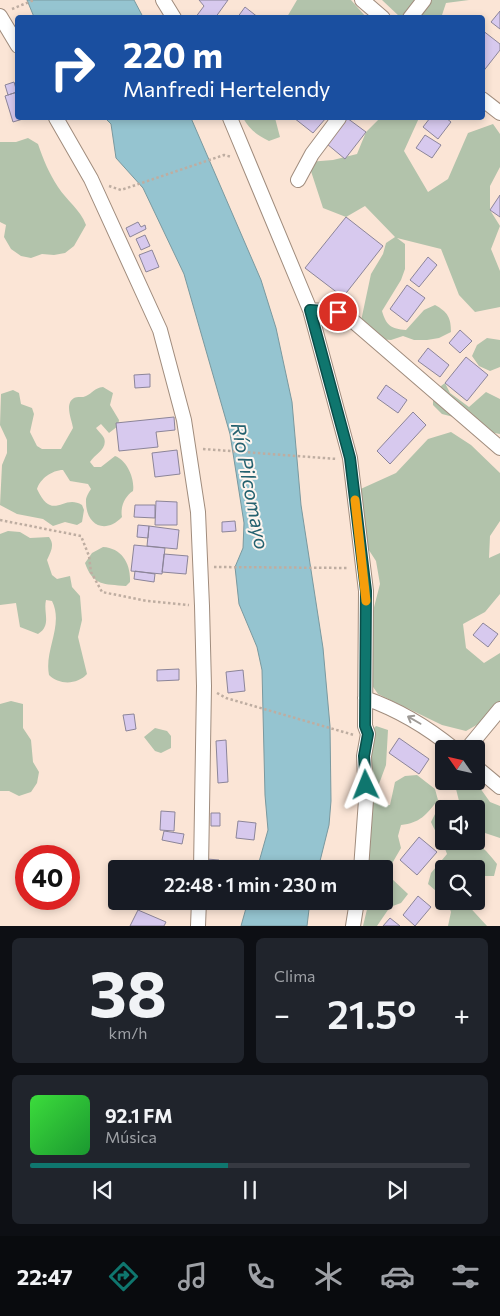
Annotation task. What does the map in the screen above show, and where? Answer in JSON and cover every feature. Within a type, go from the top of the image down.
[{"type":"street","points":[[163,0],[172,15]]},
{"type":"street","points":[[362,0],[380,15]]},
{"type":"street","points":[[412,15],[424,0]]},
{"type":"street","points":[[0,16],[15,41]]},
{"type":"street","points":[[485,101],[500,113]]},
{"type":"street","points":[[57,120],[91,179],[160,330],[184,420],[198,512],[202,606],[204,686],[201,860]]},
{"type":"street","points":[[231,120],[310,310],[350,458],[366,591],[365,726],[368,734],[364,756],[366,800],[362,860]]},
{"type":"street","points":[[298,180],[312,154],[338,120]]},
{"type":"street","points":[[310,310],[338,312],[352,321],[500,448]]},
{"type":"street","points":[[365,698],[394,708],[427,728],[442,740]]},
{"type":"street","points":[[474,740],[500,709]]},
{"type":"street","points":[[485,774],[500,787]]},
{"type":"street","points":[[198,926],[199,910]]},
{"type":"street","points":[[353,926],[356,910]]},
{"type":"path","points":[[15,8],[34,0]]},
{"type":"path","points":[[120,190],[224,155]]},
{"type":"path","points":[[204,449],[336,459]]},
{"type":"path","points":[[0,520],[81,536],[89,556],[91,572],[102,592],[177,606],[202,606]]},
{"type":"path","points":[[200,567],[364,568]]},
{"type":"path","points":[[226,698],[351,735]]},
{"type":"green space","points":[[297,0],[351,0],[364,15],[288,15]]},
{"type":"green space","points":[[382,0],[469,0],[446,3],[442,15],[398,15]]},
{"type":"green space","points":[[244,120],[276,120],[280,137],[269,141],[248,126]]},
{"type":"green space","points":[[378,120],[418,120],[404,151],[428,192],[448,179],[468,133],[493,124],[500,134],[500,167],[490,186],[490,210],[500,226],[491,249],[500,271],[500,307],[475,312],[459,295],[441,249],[397,238],[405,244],[405,269],[401,280],[382,311],[387,323],[396,329],[406,330],[424,310],[435,305],[446,313],[451,332],[439,338],[427,340],[414,340],[403,336],[391,340],[378,339],[361,321],[371,274],[383,254],[386,243],[395,237],[365,206],[346,217],[323,208],[308,162],[333,160],[357,154],[366,132]]},
{"type":"green space","points":[[28,138],[38,144],[46,166],[55,182],[80,214],[86,225],[74,246],[65,253],[54,255],[42,254],[31,258],[21,256],[11,249],[4,237],[6,225],[0,222],[0,142],[16,142]]},
{"type":"green space","points":[[487,338],[500,340],[500,367],[490,371],[479,366],[472,356],[477,345]]},
{"type":"green space","points":[[445,383],[450,393],[469,407],[486,392],[500,399],[500,434],[473,429],[465,420],[442,414],[433,405],[433,392]]},
{"type":"green space","points":[[103,387],[113,393],[110,405],[119,420],[118,426],[109,433],[101,424],[96,428],[105,442],[90,462],[94,467],[101,467],[115,456],[123,461],[129,470],[133,481],[133,491],[124,502],[122,517],[109,525],[97,525],[92,521],[87,509],[86,500],[91,489],[88,484],[70,481],[63,470],[47,476],[37,489],[43,499],[53,506],[69,502],[82,505],[84,510],[82,522],[77,525],[65,522],[53,526],[43,519],[17,514],[0,505],[2,465],[7,453],[7,440],[0,425],[1,394],[13,390],[19,393],[21,404],[32,408],[34,414],[30,432],[37,446],[42,449],[61,449],[73,428],[69,412],[71,401],[75,397],[85,397],[98,388]]},
{"type":"green space","points":[[451,432],[471,445],[500,473],[500,521],[490,536],[489,558],[500,553],[500,594],[485,612],[463,624],[466,648],[484,663],[500,653],[500,707],[487,719],[466,731],[442,725],[378,694],[364,674],[363,650],[380,584],[376,561],[363,541],[354,492],[396,473],[428,439]]},
{"type":"green space","points":[[8,531],[20,532],[30,538],[49,537],[52,545],[47,560],[52,575],[57,579],[70,576],[72,587],[80,596],[82,620],[78,637],[87,674],[83,678],[73,682],[63,682],[49,675],[49,656],[56,619],[52,601],[46,600],[46,623],[45,627],[38,634],[20,627],[16,603],[0,605],[0,534]]},
{"type":"green space","points":[[103,547],[115,550],[127,563],[130,582],[126,586],[105,584],[96,580],[88,571],[85,563],[92,553]]},
{"type":"green space","points":[[11,701],[23,704],[23,728],[31,740],[33,762],[39,772],[37,783],[31,792],[19,796],[9,791],[0,791],[0,704]]},
{"type":"green space","points":[[376,726],[388,730],[386,765],[376,792],[378,804],[390,805],[395,782],[405,776],[417,775],[435,789],[438,800],[435,800],[435,804],[430,810],[418,820],[401,825],[398,836],[401,848],[393,862],[393,860],[366,860],[367,735]]},
{"type":"green space","points":[[155,728],[167,731],[171,736],[171,748],[161,753],[155,751],[144,737]]},
{"type":"green space","points":[[456,790],[481,790],[490,802],[500,806],[500,838],[485,833],[485,800],[459,800]]},
{"type":"green space","points":[[435,814],[435,829],[431,822]]},
{"type":"green space","points":[[485,849],[497,864],[494,876],[485,876],[485,860],[442,860],[447,854],[446,850]]},
{"type":"green space","points":[[435,868],[435,890],[428,884],[431,873]]},
{"type":"green space","points":[[393,880],[408,894],[401,903],[393,906]]},
{"type":"green space","points":[[367,910],[388,910],[377,926],[363,926]]},
{"type":"green space","points":[[450,910],[472,910],[487,926],[448,926]]},
{"type":"water","points":[[27,0],[134,0],[142,15],[33,15]]},
{"type":"water","name":"Río Pilcomayo","points":[[107,120],[192,120],[261,280],[276,328],[292,402],[301,505],[323,648],[330,726],[331,801],[329,825],[320,860],[260,860],[268,830],[265,795],[262,670],[257,647],[239,604],[235,567],[243,548],[244,523],[230,434],[184,274],[143,188],[116,158],[111,124]]},
{"type":"water","points":[[245,910],[309,910],[307,926],[241,926]]},
{"type":"building","points":[[199,0],[228,0],[217,15],[197,15],[204,6]]},
{"type":"building","points":[[245,7],[255,15],[239,15]]},
{"type":"building","points":[[500,11],[500,29],[491,22]]},
{"type":"building","points":[[485,32],[500,44],[500,50],[485,69]]},
{"type":"building","points":[[14,82],[15,93],[8,95],[5,85]]},
{"type":"building","points":[[15,93],[15,120],[20,120],[13,122],[5,96]]},
{"type":"building","points":[[297,120],[324,120],[313,133]]},
{"type":"building","points":[[345,120],[350,120],[366,132],[345,159],[327,144]]},
{"type":"building","points":[[428,120],[448,120],[451,122],[438,139],[423,127]]},
{"type":"building","points":[[425,135],[441,145],[432,158],[416,148]]},
{"type":"building","points":[[500,195],[500,217],[490,210]]},
{"type":"building","points":[[346,217],[383,246],[343,297],[305,268]]},
{"type":"building","points":[[138,222],[141,227],[145,225],[146,229],[130,237],[126,228]]},
{"type":"building","points":[[145,235],[150,246],[141,250],[136,239]]},
{"type":"building","points":[[152,250],[159,267],[146,272],[139,255]]},
{"type":"building","points":[[428,257],[437,265],[419,287],[410,280]]},
{"type":"building","points":[[407,285],[425,298],[407,322],[390,309]]},
{"type":"building","points":[[460,330],[472,341],[460,353],[449,343]]},
{"type":"building","points":[[428,348],[449,365],[440,377],[418,361]]},
{"type":"building","points":[[466,357],[488,375],[467,401],[445,383]]},
{"type":"building","points":[[150,374],[150,387],[135,388],[134,375]]},
{"type":"building","points":[[386,385],[407,400],[398,413],[377,398]]},
{"type":"building","points":[[413,412],[426,425],[390,464],[377,451]]},
{"type":"building","points":[[174,417],[175,430],[156,432],[158,447],[119,451],[116,423]]},
{"type":"building","points":[[177,450],[180,474],[155,477],[152,453]]},
{"type":"building","points":[[156,501],[177,502],[177,525],[155,525]]},
{"type":"building","points":[[135,505],[155,505],[155,518],[134,517]]},
{"type":"building","points":[[235,521],[236,531],[222,532],[222,522]]},
{"type":"building","points":[[138,525],[149,526],[148,538],[137,537]]},
{"type":"building","points":[[149,526],[179,530],[177,549],[147,546]]},
{"type":"building","points":[[134,545],[165,548],[162,574],[131,571]]},
{"type":"building","points":[[164,554],[188,556],[186,574],[162,572]]},
{"type":"building","points":[[135,571],[155,574],[154,582],[134,579]]},
{"type":"building","points":[[483,623],[498,634],[488,647],[473,635]]},
{"type":"building","points":[[179,669],[179,680],[157,681],[157,670]]},
{"type":"building","points":[[243,670],[245,691],[228,693],[226,672]]},
{"type":"building","points":[[134,714],[136,729],[126,731],[123,715]]},
{"type":"building","points":[[399,738],[429,759],[419,774],[389,753]]},
{"type":"building","points":[[226,740],[228,782],[218,783],[216,741]]},
{"type":"building","points":[[161,811],[175,812],[174,831],[160,830]]},
{"type":"building","points":[[211,813],[220,813],[220,826],[211,826]]},
{"type":"building","points":[[238,821],[256,823],[254,840],[236,838]]},
{"type":"building","points":[[164,831],[184,834],[182,844],[162,840]]},
{"type":"building","points":[[419,837],[437,852],[417,875],[400,860]]},
{"type":"building","points":[[418,896],[431,907],[415,926],[403,915]]},
{"type":"building","points":[[138,910],[166,922],[164,926],[130,926]]},
{"type":"building","points":[[390,918],[400,926],[383,926]]},
{"type":"slow traffic","points":[[355,500],[364,568],[366,601]]},
{"type":"route","points":[[338,312],[310,310],[350,458],[364,568],[366,591],[365,726],[368,734],[364,756],[366,785]]}]
